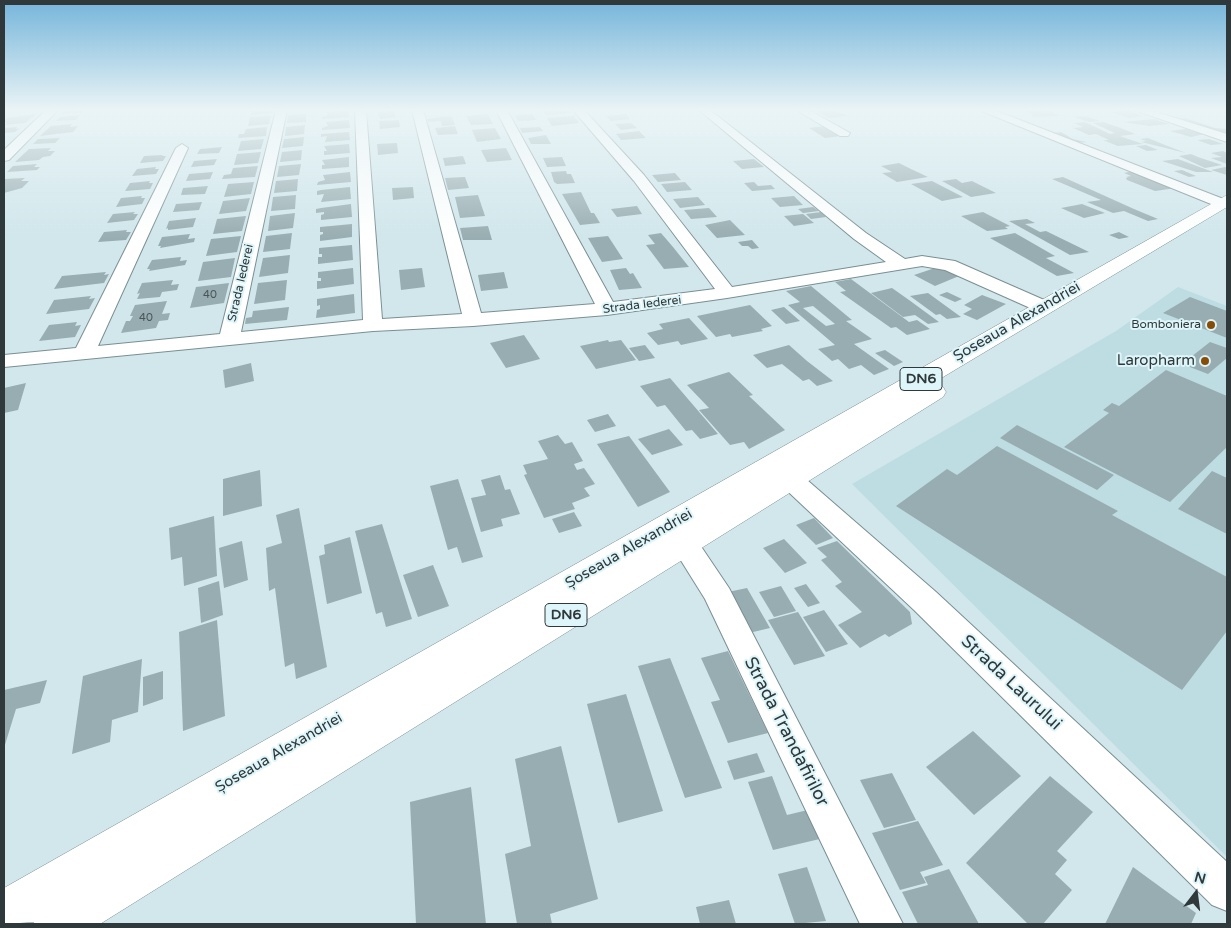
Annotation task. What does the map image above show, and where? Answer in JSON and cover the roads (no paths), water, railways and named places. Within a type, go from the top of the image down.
[{"type":"highway","name":"Șoseaua Alexandriei","points":[[4,914],[1044,307],[1225,206]]},
{"type":"highway","name":"Șoseaua Alexandriei","points":[[56,924],[692,554],[790,479],[1225,206]]},
{"type":"street","points":[[84,353],[179,153]]},
{"type":"street","name":"Strada Iederei","points":[[229,339],[270,153]]},
{"type":"street","points":[[363,153],[373,325]]},
{"type":"street","points":[[429,153],[473,320]]},
{"type":"street","points":[[524,153],[607,309]]},
{"type":"street","points":[[617,153],[639,178],[727,293]]},
{"type":"street","points":[[758,153],[860,236],[901,264]]},
{"type":"street","points":[[1093,153],[1225,206]]},
{"type":"street","name":"Strada Iederei","points":[[4,361],[373,325],[473,320],[607,309],[727,293],[929,261],[949,265],[1044,307]]},
{"type":"street","name":"Strada Laurului","points":[[790,479],[932,608],[1227,890]]},
{"type":"street","name":"Strada Trandafirilor","points":[[692,554],[882,924]]},
{"type":"place","name":"Bomboniera","points":[[1211,325]]},
{"type":"place","name":"Laropharm","points":[[1205,361]]}]
